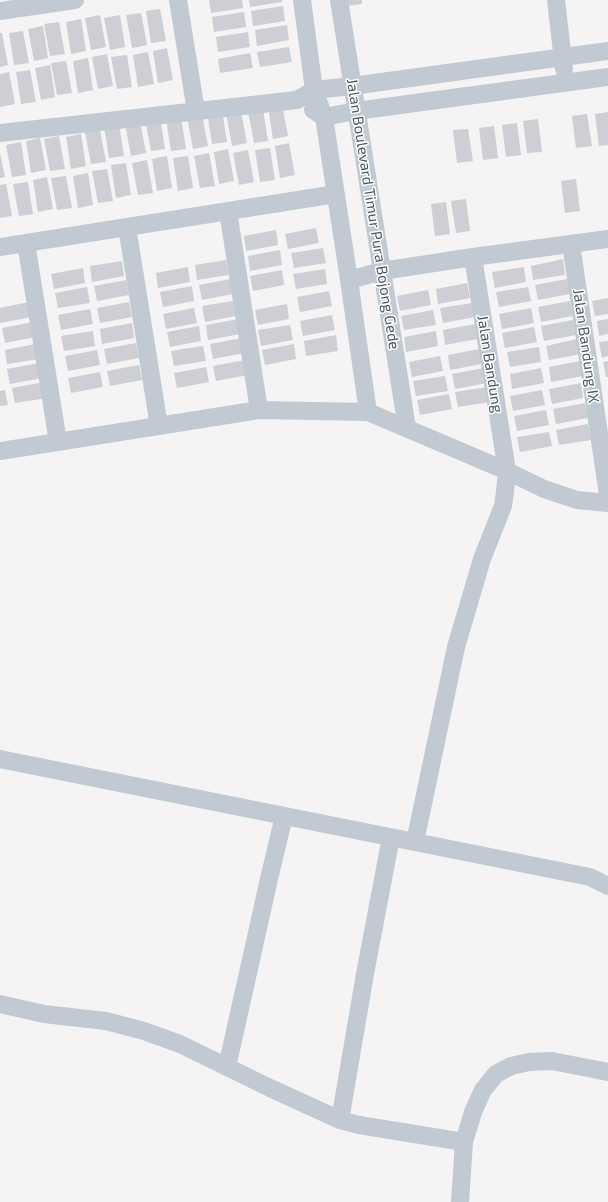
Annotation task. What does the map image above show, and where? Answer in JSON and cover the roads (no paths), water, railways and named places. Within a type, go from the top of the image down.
[{"type":"street","points":[[0,11],[74,0]]},
{"type":"street","points":[[178,0],[196,111]]},
{"type":"street","points":[[302,0],[314,90],[324,117],[368,412]]},
{"type":"street","name":"Jalan Boulevard Timur Pura Bojong Gede","points":[[339,0],[407,428]]},
{"type":"street","points":[[556,0],[566,83]]},
{"type":"street","points":[[0,133],[296,100],[314,90],[608,51]]},
{"type":"street","points":[[296,100],[324,117],[356,111],[608,77]]},
{"type":"street","points":[[0,247],[336,194]]},
{"type":"street","points":[[228,211],[259,410]]},
{"type":"street","points":[[127,227],[159,426]]},
{"type":"street","points":[[349,280],[382,271],[608,239]]},
{"type":"street","points":[[26,243],[58,442]]},
{"type":"street","name":"Jalan Bandung IX","points":[[571,244],[608,496]]},
{"type":"street","name":"Jalan Bandung","points":[[415,842],[456,647],[482,559],[503,506],[507,471],[473,257]]},
{"type":"street","points":[[0,451],[259,410],[368,412],[507,471],[544,489],[577,500],[608,503]]},
{"type":"street","points":[[0,759],[590,877],[608,886]]},
{"type":"street","points":[[227,1067],[265,893],[284,816]]},
{"type":"street","points":[[340,1120],[365,974],[391,837]]},
{"type":"street","points":[[0,1004],[44,1014],[106,1021],[144,1031],[180,1044],[340,1120],[359,1125],[464,1142]]},
{"type":"street","points":[[460,1202],[464,1142],[473,1112],[483,1090],[496,1074],[511,1066],[529,1062],[552,1061],[608,1072]]}]
